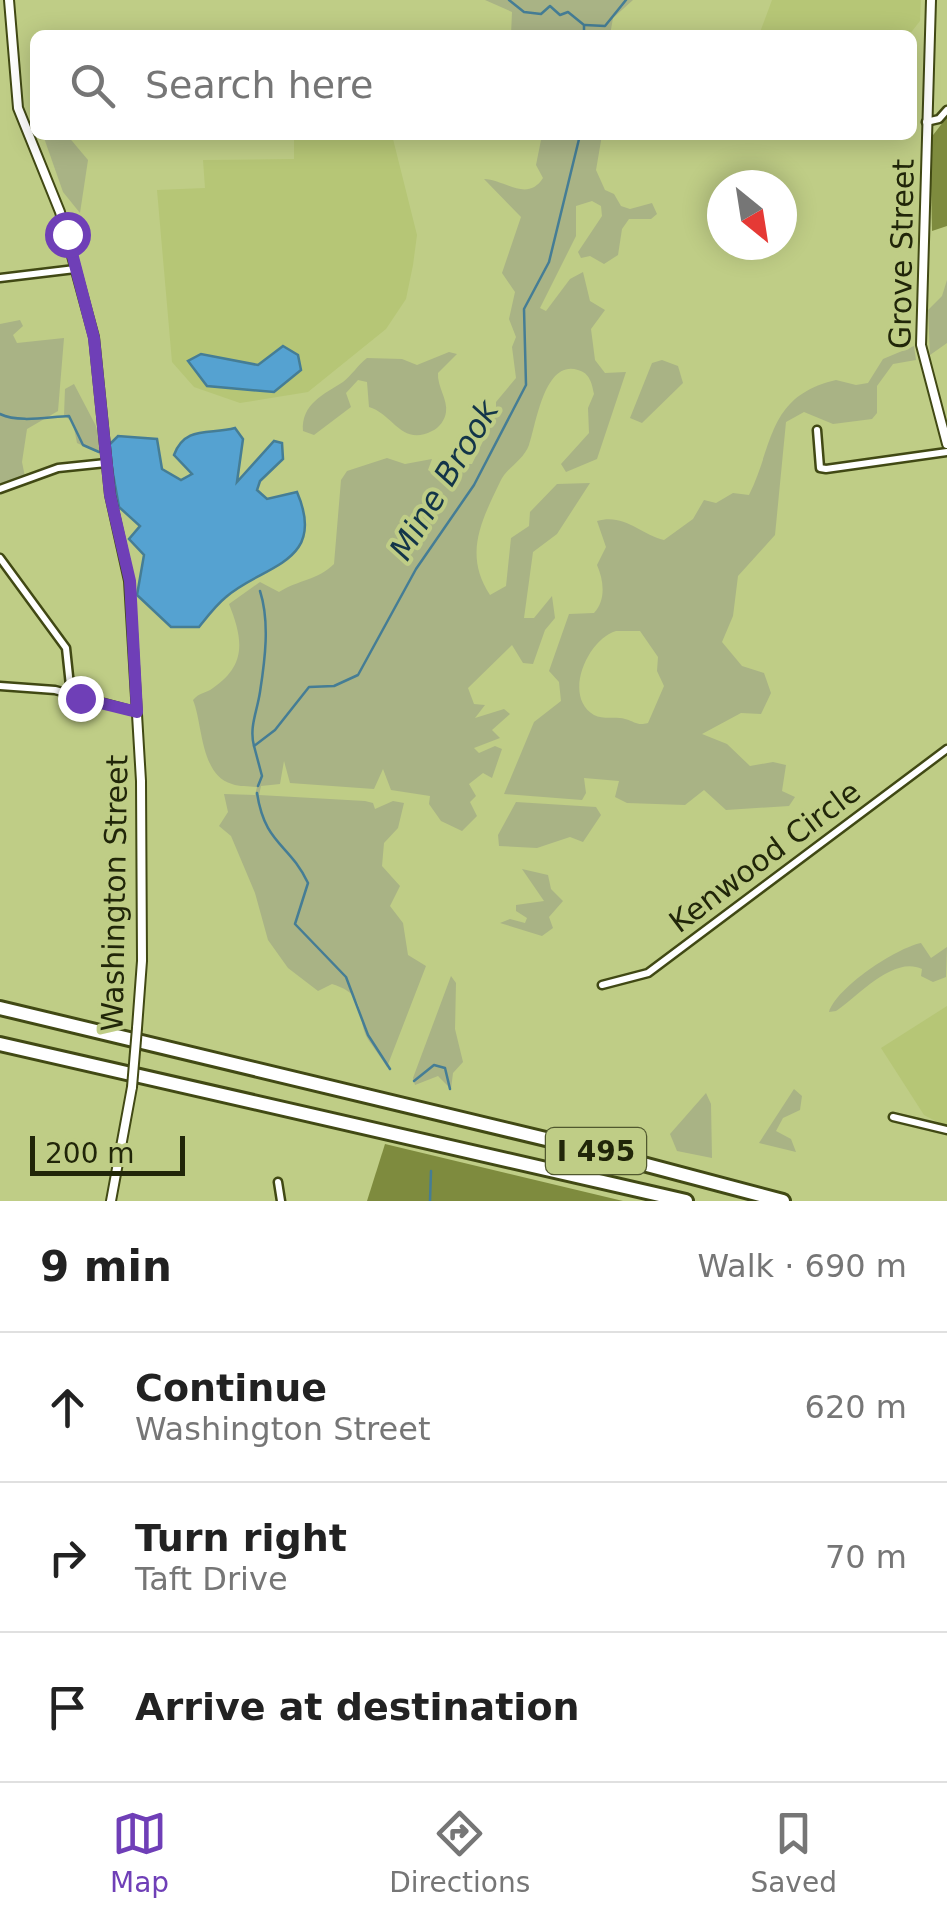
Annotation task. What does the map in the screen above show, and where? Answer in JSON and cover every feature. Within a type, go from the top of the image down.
[{"type":"highway","name":"I 495","points":[[0,1008],[407,1105],[783,1201]]},
{"type":"highway","name":"I 495","points":[[0,1044],[686,1201]]},
{"type":"main road","name":"Washington Street","points":[[10,0],[18,108],[30,137]]},
{"type":"main road","name":"Grove Street","points":[[931,0],[921,345],[947,444]]},
{"type":"main road","name":"Washington Street","points":[[31,140],[53,192],[77,269],[96,355],[106,464],[130,581],[143,908],[132,1087],[111,1201]]},
{"type":"street","points":[[926,122],[939,119],[947,110]]},
{"type":"street","points":[[0,278],[77,269]]},
{"type":"street","points":[[816,430],[820,468],[947,452]]},
{"type":"street","points":[[0,489],[58,468],[106,464]]},
{"type":"street","points":[[0,558],[66,648],[71,695]]},
{"type":"street","points":[[0,686],[71,695],[137,712]]},
{"type":"street","name":"Kenwood Circle","points":[[602,985],[648,973],[947,748]]},
{"type":"street","points":[[892,1117],[947,1130]]},
{"type":"street","points":[[278,1182],[282,1201]]},
{"type":"shaded area","points":[[485,0],[633,0],[613,18],[611,30],[511,30],[512,12]]},
{"type":"shaded area","points":[[772,0],[921,0],[920,21],[913,30],[761,30]]},
{"type":"shaded area","points":[[947,117],[947,226],[932,231],[930,139]]},
{"type":"shaded area","points":[[45,140],[71,140],[88,160],[80,213],[63,192]]},
{"type":"shaded area","points":[[294,140],[393,140],[417,235],[406,299],[386,329],[308,392],[240,403],[194,387],[172,362],[157,190],[205,188],[203,160],[294,159]]},
{"type":"shaded area","points":[[541,140],[601,140],[596,170],[605,190],[614,194],[621,206],[630,209],[652,203],[657,214],[651,219],[629,219],[622,229],[618,255],[604,264],[590,256],[581,258],[578,252],[602,216],[601,206],[592,201],[576,206],[576,236],[540,308],[546,311],[570,279],[583,272],[590,301],[605,310],[591,329],[595,360],[605,373],[626,372],[597,459],[566,472],[561,464],[589,433],[588,408],[594,394],[590,379],[582,371],[566,369],[557,374],[543,396],[526,451],[503,477],[482,524],[478,565],[490,595],[506,586],[511,538],[529,526],[530,512],[557,484],[590,483],[557,534],[533,552],[524,618],[534,618],[552,596],[555,618],[545,630],[533,664],[523,663],[512,645],[468,688],[474,704],[485,705],[475,718],[504,709],[510,714],[492,730],[500,738],[474,748],[479,753],[495,746],[502,749],[492,778],[483,773],[469,784],[476,796],[470,802],[477,816],[462,831],[441,821],[429,804],[430,796],[391,790],[383,769],[374,789],[290,783],[284,761],[280,784],[261,786],[259,795],[365,801],[373,803],[375,809],[393,801],[404,803],[398,828],[384,843],[382,866],[400,886],[390,906],[403,923],[408,955],[426,966],[387,1067],[369,1041],[352,995],[332,984],[318,991],[288,968],[268,940],[255,893],[231,836],[219,826],[228,812],[224,794],[255,795],[257,787],[232,784],[214,770],[204,748],[193,700],[224,679],[237,661],[239,640],[229,604],[260,582],[279,592],[334,564],[341,480],[347,471],[387,458],[405,464],[432,459],[428,470],[436,476],[459,464],[472,464],[496,414],[496,402],[516,378],[512,347],[516,337],[509,319],[515,292],[502,273],[521,217],[484,179],[530,189],[543,178],[536,165]]},
{"type":"shaded area","points":[[947,280],[947,343],[930,355],[928,310],[942,296]]},
{"type":"shaded area","points":[[20,320],[23,326],[13,335],[17,343],[64,338],[58,411],[27,429],[22,462],[25,477],[0,486],[0,324]]},
{"type":"shaded area","points":[[914,346],[916,360],[893,364],[877,386],[877,413],[872,419],[833,424],[804,412],[786,422],[775,535],[738,576],[733,616],[722,642],[742,666],[764,673],[771,693],[761,714],[741,713],[702,734],[727,744],[750,766],[773,762],[786,765],[782,791],[795,797],[789,806],[726,810],[704,790],[685,805],[627,803],[615,797],[619,781],[584,778],[586,793],[582,800],[504,794],[534,722],[561,701],[559,682],[549,671],[569,614],[594,613],[601,602],[597,565],[606,547],[597,521],[624,522],[664,540],[693,519],[704,500],[716,503],[733,493],[749,495],[785,410],[813,387],[836,380],[856,385],[868,383],[883,359]],"holes":[[[616,631],[640,631],[658,657],[657,671],[664,686],[648,723],[594,715],[580,695],[582,669],[588,656]]]},
{"type":"shaded area","points":[[449,352],[457,354],[438,373],[446,412],[435,430],[422,435],[405,432],[369,407],[367,382],[358,380],[346,393],[351,407],[314,435],[303,431],[310,407],[367,358],[402,359],[417,365]]},
{"type":"shaded area","points":[[662,360],[678,366],[683,383],[642,423],[630,418],[652,363]]},
{"type":"shaded area","points":[[74,384],[96,426],[101,449],[96,452],[77,443],[73,423],[64,415],[65,389]]},
{"type":"shaded area","points":[[516,802],[596,807],[601,815],[583,842],[570,837],[537,848],[499,846],[498,835]]},
{"type":"shaded area","points":[[522,869],[548,875],[551,889],[563,901],[549,917],[553,928],[542,936],[500,923],[510,919],[525,923],[527,918],[516,911],[516,905],[544,901]]},
{"type":"shaded area","points":[[921,943],[931,958],[947,947],[946,977],[933,982],[921,976],[922,969],[900,968],[829,1012],[843,991],[869,970],[897,952]]},
{"type":"shaded area","points":[[451,976],[456,983],[455,1029],[463,1062],[453,1073],[451,1089],[438,1076],[415,1085],[413,1078]]},
{"type":"shaded area","points":[[947,1006],[947,1127],[924,1115],[881,1048]]},
{"type":"shaded area","points":[[794,1089],[802,1096],[800,1110],[783,1118],[776,1131],[791,1139],[796,1152],[759,1143]]},
{"type":"shaded area","points":[[706,1093],[711,1104],[712,1158],[677,1151],[670,1134]]},
{"type":"shaded area","points":[[385,1144],[623,1201],[367,1201]]},
{"type":"water","points":[[283,346],[298,355],[301,370],[274,392],[207,386],[188,361],[201,354],[258,365]]},
{"type":"water","points":[[235,428],[243,439],[237,482],[274,441],[282,443],[283,459],[260,481],[257,490],[267,499],[297,492],[304,534],[287,560],[226,597],[199,627],[171,627],[137,595],[144,555],[129,539],[140,526],[119,507],[108,446],[118,436],[157,439],[162,469],[181,480],[192,474],[174,455],[185,439]]},
{"type":"waterway","points":[[509,0],[524,12],[541,14],[550,6],[560,15],[568,12],[584,25]]},
{"type":"waterway","points":[[585,25],[605,26],[626,0]]},
{"type":"waterway","name":"Mine Brook","points":[[258,786],[262,776],[254,746],[275,730],[309,687],[334,686],[358,675],[416,569],[474,485],[526,385],[524,309],[549,262],[579,140]]},
{"type":"waterway","points":[[0,414],[24,419],[69,416],[83,445],[99,452]]},
{"type":"waterway","points":[[254,746],[253,726],[266,641],[260,591]]},
{"type":"waterway","name":"Mine Brook","points":[[257,793],[272,834],[308,883],[295,924],[346,977],[368,1035],[390,1069]]},
{"type":"waterway","name":"Mine Brook","points":[[414,1081],[434,1065],[445,1068],[450,1089]]},
{"type":"waterway","name":"Mine Brook","points":[[430,1201],[431,1171]]},
{"type":"route","points":[[67,234],[94,338],[110,495],[130,581],[137,712],[80,698]]}]
